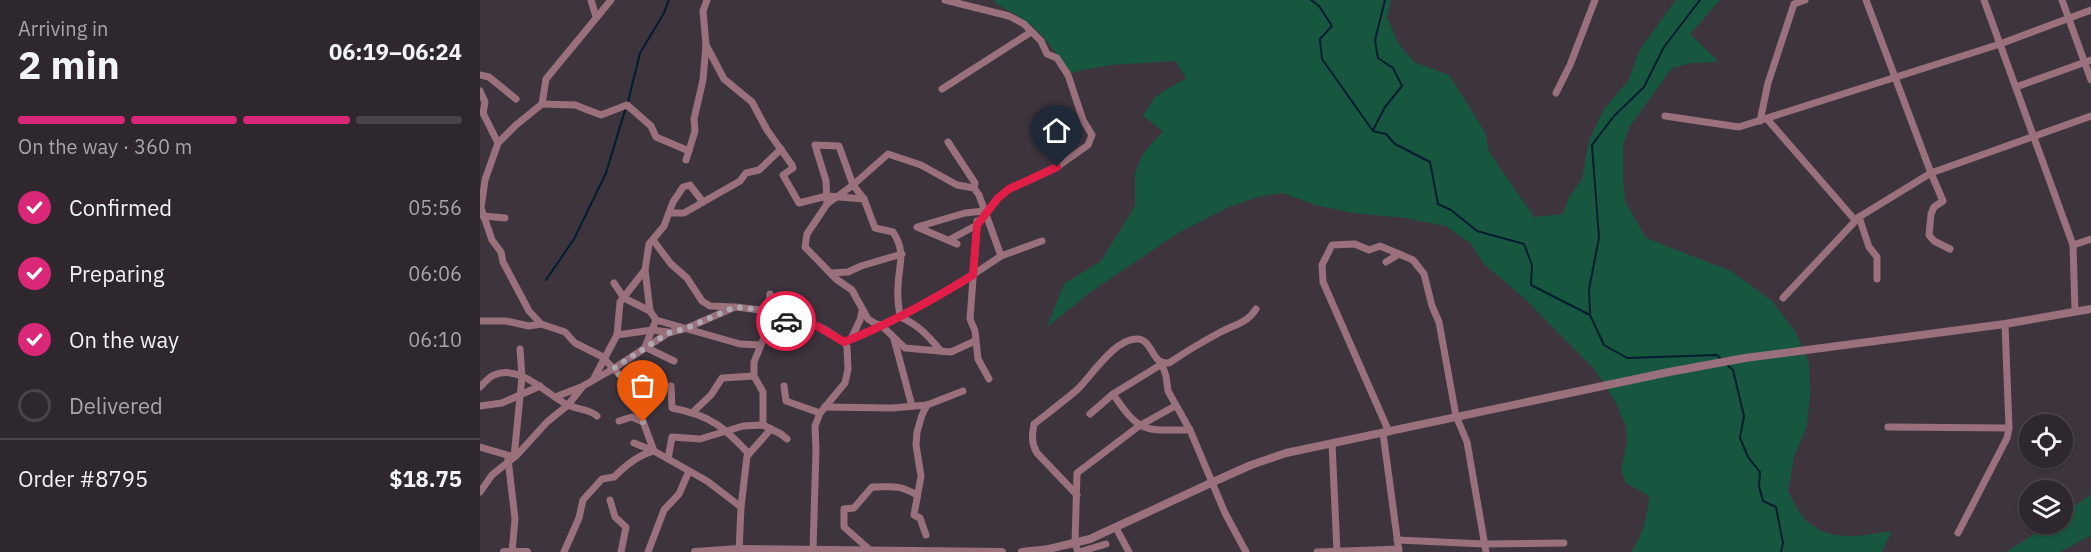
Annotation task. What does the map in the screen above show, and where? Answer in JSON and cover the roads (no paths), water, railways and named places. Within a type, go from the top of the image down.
[{"type":"street","points":[[591,0],[596,17]]},
{"type":"street","points":[[542,104],[546,79],[611,0]]},
{"type":"street","points":[[686,160],[695,131],[694,119],[703,80],[706,45],[703,11],[707,0]]},
{"type":"street","points":[[945,0],[1009,15],[1024,24],[1041,40],[1047,54],[1058,58],[1068,75],[1083,120],[1092,135],[1088,145],[1057,167],[1009,189],[983,212],[977,225],[970,320],[975,331],[978,359],[989,378]]},
{"type":"street","points":[[1556,93],[1570,65],[1595,0]]},
{"type":"street","points":[[1763,120],[1768,83],[1794,4],[1805,0]]},
{"type":"street","points":[[1866,0],[1943,201],[1934,207],[1930,214],[1929,235],[1934,241],[1950,249]]},
{"type":"street","points":[[1984,0],[2073,245],[2075,311]]},
{"type":"street","points":[[2062,0],[2088,62],[2091,80]]},
{"type":"street","points":[[1665,116],[1739,127],[2000,44],[2091,10]]},
{"type":"street","points":[[942,89],[1031,32]]},
{"type":"street","points":[[706,45],[724,79],[752,102],[794,168],[783,175],[799,202],[827,196],[864,199]]},
{"type":"street","points":[[2016,87],[2088,62]]},
{"type":"street","points":[[480,75],[489,77],[516,99]]},
{"type":"street","points":[[480,92],[485,102],[483,113],[498,144]]},
{"type":"street","points":[[654,451],[629,384],[604,360],[575,342],[565,332],[541,324],[529,312],[508,272],[501,252],[492,240],[481,212],[485,180],[498,144],[516,125],[542,104],[575,105],[601,115],[627,105],[651,126],[656,137],[689,151]]},
{"type":"street","points":[[1783,298],[1857,218],[1931,173],[2091,116]]},
{"type":"street","points":[[1763,120],[1857,218],[1869,247],[1877,257],[1877,279]]},
{"type":"street","points":[[948,142],[975,183],[974,188],[979,195],[983,212],[1001,256]]},
{"type":"street","points":[[827,204],[826,180],[815,145],[839,146],[853,185],[864,199],[875,228],[893,232],[899,241],[902,254],[897,289],[900,317]]},
{"type":"street","points":[[669,213],[684,213],[741,181],[746,173],[759,170],[781,149]]},
{"type":"street","points":[[974,188],[957,185],[921,165],[888,154],[827,204],[807,234],[805,247],[852,290],[868,319],[883,326],[905,348],[951,352],[975,341]]},
{"type":"street","points":[[703,202],[690,185],[683,187],[663,226],[650,244],[645,270],[650,311],[656,320],[740,344],[761,345]]},
{"type":"street","points":[[481,212],[505,218]]},
{"type":"street","points":[[957,244],[917,227],[965,213],[983,212]]},
{"type":"street","points":[[949,240],[977,225]]},
{"type":"street","points":[[2073,245],[2091,239]]},
{"type":"street","points":[[653,240],[671,264],[687,278],[702,301],[710,306],[761,310],[790,323],[817,326],[848,340],[883,326],[936,298],[1001,256],[1042,241]]},
{"type":"street","points":[[1317,552],[1399,550],[1386,432],[1323,282],[1322,265],[1332,245],[1355,244],[1369,250],[1380,246],[1413,260],[1424,274],[1432,306],[1439,322],[1456,416],[1467,442],[1485,548]]},
{"type":"street","points":[[831,273],[848,272],[902,254]]},
{"type":"street","points":[[1386,262],[1399,254]]},
{"type":"street","points":[[593,380],[617,335],[620,302],[645,270]]},
{"type":"street","points":[[614,283],[624,298],[650,311]]},
{"type":"street","points":[[762,425],[763,392],[754,376],[754,362],[766,333],[770,294]]},
{"type":"street","points":[[555,397],[583,386],[670,332],[687,328],[735,307]]},
{"type":"street","points":[[1090,414],[1113,394],[1221,331],[1244,322],[1256,309]]},
{"type":"street","points":[[1078,549],[1212,482],[1286,453],[1744,358],[2005,324],[2091,309]]},
{"type":"street","points":[[813,550],[816,450],[814,431],[822,410],[845,383],[848,340],[860,320],[862,311]]},
{"type":"street","points":[[900,317],[924,331],[941,351]]},
{"type":"street","points":[[645,347],[656,320]]},
{"type":"street","points":[[480,321],[506,321],[529,326],[541,324]]},
{"type":"street","points":[[1959,533],[2007,438],[2009,428],[2005,324]]},
{"type":"street","points":[[617,335],[652,330],[670,332]]},
{"type":"street","points":[[894,338],[912,406]]},
{"type":"street","points":[[1077,495],[1037,453],[1033,445],[1034,424],[1079,387],[1094,369],[1119,346],[1132,339],[1140,339],[1145,341],[1157,361],[1162,364],[1168,391],[1190,430],[1225,513],[1248,551]]},
{"type":"street","points":[[645,347],[674,361]]},
{"type":"street","points":[[520,349],[521,394],[510,458],[515,519],[510,552],[527,552]]},
{"type":"street","points":[[480,387],[490,378],[505,372],[522,377],[568,405],[591,411],[597,416]]},
{"type":"street","points":[[480,375],[490,378]]},
{"type":"street","points":[[693,412],[711,395],[722,378],[754,376]]},
{"type":"street","points":[[480,406],[502,403],[540,386]]},
{"type":"street","points":[[480,492],[492,475],[568,405],[583,386]]},
{"type":"street","points":[[671,386],[672,408],[693,412],[727,430],[749,454]]},
{"type":"street","points":[[784,386],[786,401],[822,410],[927,405],[963,391]]},
{"type":"street","points":[[1113,394],[1128,417],[1139,426],[1153,430],[1190,430]]},
{"type":"street","points":[[926,535],[920,518],[914,515],[921,476],[916,446],[917,432],[921,415],[927,405]]},
{"type":"street","points":[[1078,549],[1077,473],[1139,426],[1175,406]]},
{"type":"street","points":[[619,421],[632,417],[643,422]]},
{"type":"street","points":[[668,459],[672,437],[700,439],[743,426],[762,425],[787,439]]},
{"type":"street","points":[[1888,426],[2009,428]]},
{"type":"street","points":[[739,550],[741,507],[749,454],[771,429]]},
{"type":"street","points":[[634,443],[654,451],[707,482],[741,507]]},
{"type":"street","points":[[1332,443],[1337,552]]},
{"type":"street","points":[[480,447],[510,458]]},
{"type":"street","points":[[564,552],[584,500],[602,479],[614,477],[647,453],[654,451]]},
{"type":"street","points":[[648,552],[663,510],[679,494],[688,471]]},
{"type":"street","points":[[870,550],[844,526],[844,509],[854,508],[872,487],[896,486],[917,495]]},
{"type":"street","points":[[610,500],[615,517],[626,527],[621,552]]},
{"type":"street","points":[[1116,528],[1129,552]]},
{"type":"street","points":[[1397,540],[1485,548],[1564,543]]},
{"type":"street","points":[[1022,552],[1078,549],[1106,544]]},
{"type":"street","points":[[695,552],[739,550],[1002,552]]},
{"type":"waterway","points":[[628,102],[640,53],[664,13],[669,0]]},
{"type":"waterway","points":[[1311,0],[1319,6],[1332,26],[1320,39],[1322,59],[1373,131],[1386,134],[1395,144],[1430,162],[1438,204],[1451,210],[1477,231],[1524,244],[1532,265],[1531,285],[1590,315],[1604,345],[1627,358],[1717,355],[1722,360]]},
{"type":"waterway","points":[[1373,130],[1385,107],[1402,86],[1393,68],[1378,58],[1375,40],[1385,0]]},
{"type":"waterway","points":[[1590,313],[1589,289],[1599,238],[1592,145],[1614,116],[1644,87],[1664,47],[1700,0]]},
{"type":"waterway","points":[[546,280],[574,239],[606,173],[626,107]]},
{"type":"waterway","points":[[1726,364],[1733,370],[1744,416],[1740,438],[1748,457],[1760,472],[1759,486],[1763,501],[1776,507],[1783,543],[1781,552]]}]
